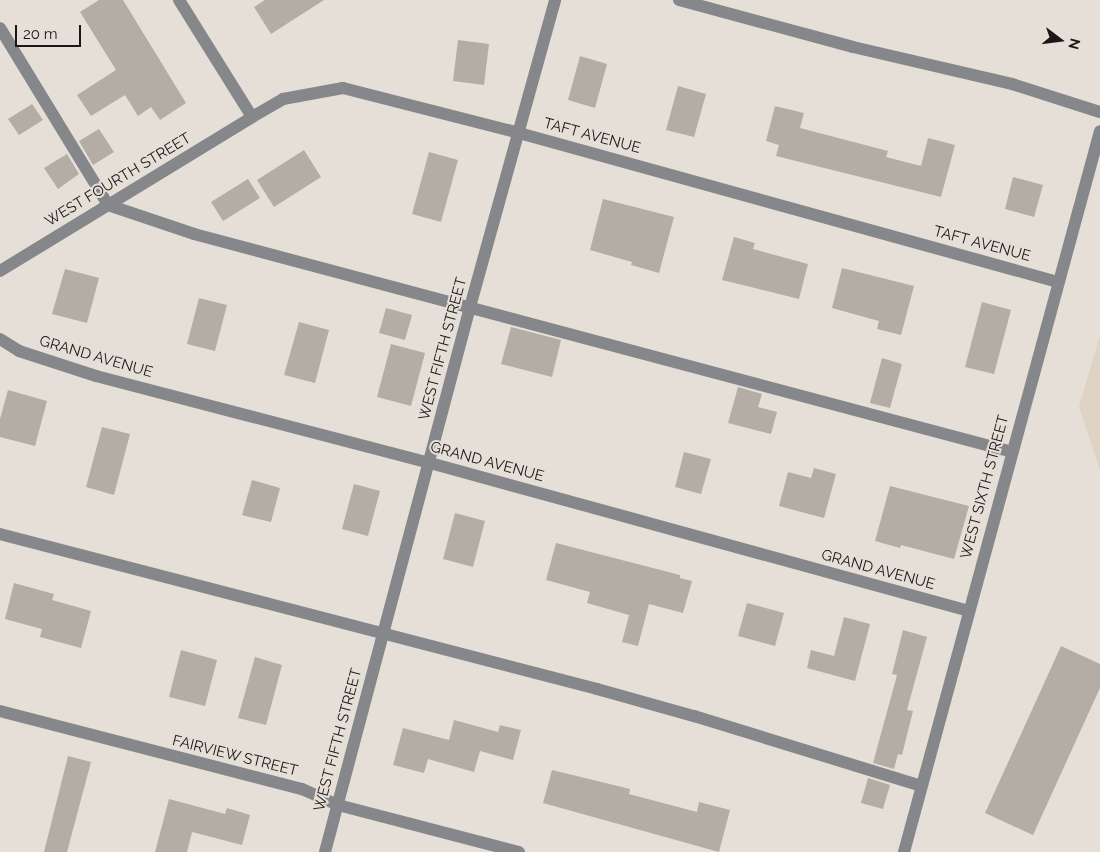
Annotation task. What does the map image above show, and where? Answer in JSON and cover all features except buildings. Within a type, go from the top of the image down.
[{"type":"street","name":"WEST FIFTH STREET","points":[[325,852],[470,307],[555,0]]},
{"type":"street","points":[[679,0],[852,47],[1012,84],[1100,112]]},
{"type":"street","points":[[180,1],[252,118]]},
{"type":"street","points":[[0,28],[108,205],[194,234],[1012,452]]},
{"type":"street","name":"TAFT AVENUE","points":[[252,118],[283,99],[343,88],[519,132],[1058,282]]},
{"type":"street","name":"WEST FOURTH STREET","points":[[0,271],[252,118]]},
{"type":"street","name":"WEST SIXTH STREET","points":[[904,852],[1100,132]]},
{"type":"street","name":"GRAND AVENUE","points":[[0,339],[19,352],[96,376],[430,463],[969,611]]},
{"type":"street","points":[[0,534],[685,713],[921,786]]},
{"type":"street","name":"FAIRVIEW STREET","points":[[0,712],[302,789],[338,804],[519,852]]},
{"type":"shaded area","points":[[1100,335],[1100,470],[1079,407]]}]
